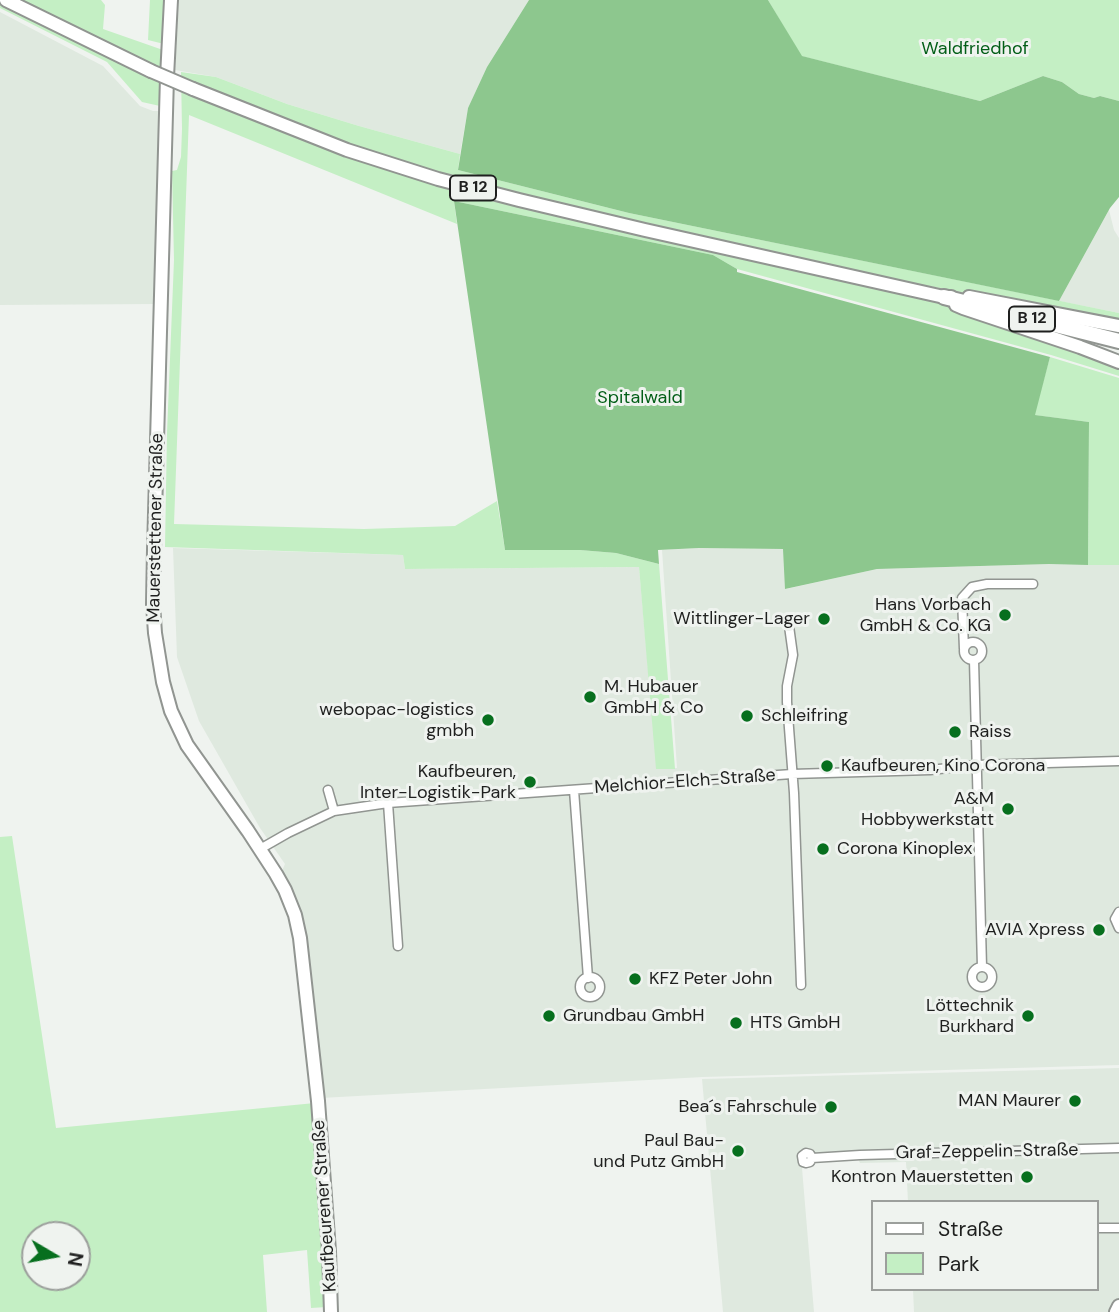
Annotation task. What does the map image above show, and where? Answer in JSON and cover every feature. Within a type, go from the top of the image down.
[{"type":"highway","name":"B 12","points":[[944,297],[1119,341]]},
{"type":"main road","name":"B 12","points":[[6,0],[151,71],[194,89],[347,150],[438,179],[645,230],[944,297],[966,296],[1119,326]]},
{"type":"main road","name":"Mauerstettener Straße","points":[[171,0],[166,85],[154,550],[155,633],[171,711],[187,745],[260,849],[285,890],[295,915],[300,938],[318,1101]]},
{"type":"main road","points":[[944,297],[963,309],[1119,362]]},
{"type":"main road","name":"Kaufbeurener Straße","points":[[318,1101],[331,1312]]},
{"type":"main road","points":[[1116,1312],[1119,1306]]},
{"type":"street","points":[[964,649],[970,642],[976,641],[981,645],[982,653],[974,660],[967,658],[964,649],[962,598],[972,587],[987,584],[1033,584]]},
{"type":"street","points":[[789,626],[793,654],[787,702],[793,774],[801,985]]},
{"type":"street","points":[[974,660],[982,967]]},
{"type":"street","name":"Melchior-Elch-Straße","points":[[260,849],[334,811],[388,803],[793,774],[1119,761]]},
{"type":"street","points":[[328,790],[334,811]]},
{"type":"street","points":[[574,790],[588,978]]},
{"type":"street","points":[[388,803],[398,946]]},
{"type":"street","points":[[1119,912],[1115,919],[1119,928]]},
{"type":"street","name":"Graf-Zeppelin-Straße","points":[[812,1158],[1119,1148]]},
{"type":"street","points":[[1098,1228],[1119,1228]]},
{"type":"shaded area","points":[[179,0],[529,0],[487,67],[468,108],[460,154],[287,104],[216,77],[175,70]]},
{"type":"shaded area","points":[[0,12],[103,66],[140,106],[161,111],[155,304],[0,305]]},
{"type":"shaded area","points":[[1109,210],[1119,238],[1119,313],[1059,301]]},
{"type":"shaded area","points":[[173,548],[403,555],[405,569],[639,567],[657,769],[677,768],[662,550],[784,549],[786,589],[877,569],[1049,564],[1119,565],[1119,1065],[703,1077],[321,1098],[290,887],[282,871],[285,864],[260,828],[199,721],[177,657]]},
{"type":"shaded area","points":[[1119,1068],[1119,1299],[1113,1312],[914,1312],[913,1291],[1098,1291],[1098,1200],[908,1200],[906,1162],[860,1163],[857,1157],[815,1159],[811,1167],[802,1168],[814,1312],[723,1312],[702,1079]]},
{"type":"green space","points":[[18,0],[101,0],[105,5],[103,29],[163,50],[160,106],[142,102],[107,62],[0,8],[0,1],[150,75],[152,64]]},
{"type":"green space","points":[[150,0],[167,0],[164,44],[148,40]]},
{"type":"green space","points":[[529,0],[768,0],[802,56],[980,101],[1043,76],[1062,82],[1079,94],[1119,101],[1119,197],[1110,208],[1059,301],[629,213],[458,170],[468,108],[487,67]]},
{"type":"green space","name":"Waldfriedhof","points":[[768,0],[1119,0],[1119,101],[1079,94],[1062,82],[1043,76],[980,101],[801,56]]},
{"type":"green space","points":[[181,72],[216,77],[287,104],[460,154],[458,170],[629,213],[1119,313],[1119,322],[918,284],[749,249],[346,153],[802,270],[943,303],[962,312],[1119,364],[1119,376],[737,269],[713,255],[454,201],[457,224],[189,115],[174,524],[364,529],[455,526],[497,501],[505,550],[616,553],[659,564],[675,769],[656,769],[639,567],[405,569],[403,555],[165,547],[174,260],[172,171],[177,170],[181,157]]},
{"type":"green space","name":"Spitalwald","points":[[454,201],[713,255],[737,269],[737,272],[1050,357],[1035,415],[1089,422],[1088,565],[877,569],[785,589],[783,549],[658,550],[659,564],[616,553],[505,550]]},
{"type":"green space","points":[[1050,357],[1119,378],[1119,565],[1088,565],[1089,422],[1034,415]]},
{"type":"green space","points":[[12,836],[56,1128],[315,1103],[327,1307],[311,1308],[307,1250],[263,1255],[267,1312],[0,1312],[0,837]]},
{"type":"place","name":"Hans Vorbach GmbH & Co. KG","points":[[1005,615]]},
{"type":"place","name":"Wittlinger-Lager","points":[[824,619]]},
{"type":"place","name":"M. Hubauer GmbH & Co","points":[[590,697]]},
{"type":"place","name":"Schleifring","points":[[747,716]]},
{"type":"place","name":"webopac-logistics gmbh","points":[[488,720]]},
{"type":"place","name":"Raiss","points":[[955,732]]},
{"type":"place","name":"Kaufbeuren, Kino Corona","points":[[827,766]]},
{"type":"place","name":"Kaufbeuren, Inter-Logistik-Park","points":[[530,782]]},
{"type":"place","name":"A&M Hobbywerkstatt","points":[[1008,809]]},
{"type":"place","name":"Corona Kinoplex","points":[[823,849]]},
{"type":"place","name":"AVIA Xpress","points":[[1099,930]]},
{"type":"place","name":"KFZ Peter John","points":[[635,979]]},
{"type":"place","name":"Grundbau GmbH","points":[[549,1016]]},
{"type":"place","name":"Löttechnik Burkhard","points":[[1028,1016]]},
{"type":"place","name":"HTS GmbH","points":[[736,1023]]},
{"type":"place","name":"MAN Maurer","points":[[1075,1101]]},
{"type":"place","name":"Bea´s Fahrschule","points":[[831,1107]]},
{"type":"place","name":"Paul Bau- und Putz GmbH","points":[[738,1151]]},
{"type":"place","name":"Kontron Mauerstetten","points":[[1027,1177]]}]
